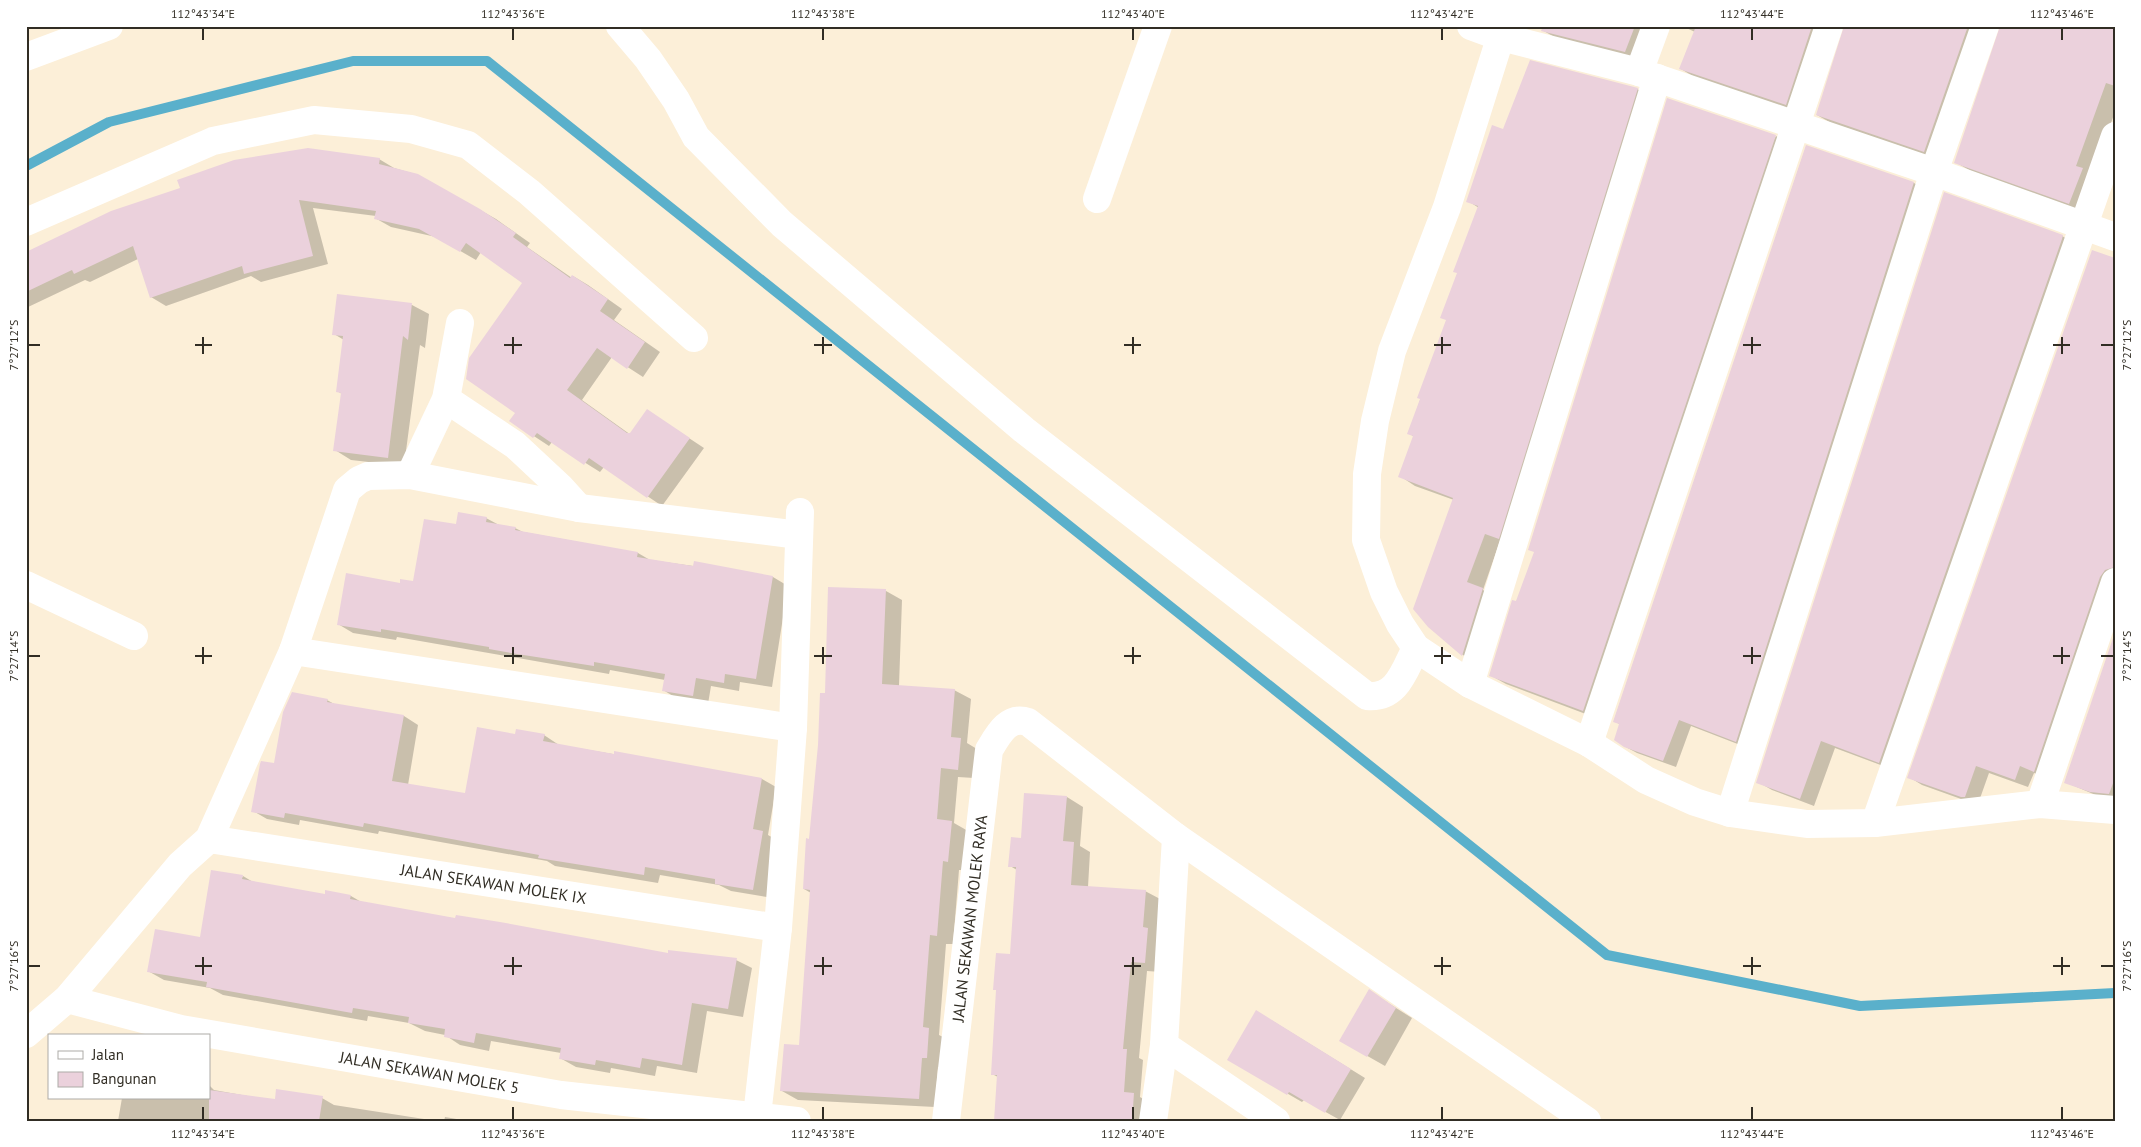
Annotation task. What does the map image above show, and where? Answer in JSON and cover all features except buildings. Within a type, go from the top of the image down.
[{"type":"street","points":[[26,56],[109,26]]},
{"type":"street","points":[[620,26],[648,59],[676,100],[696,137],[782,224],[1024,430],[1367,696],[1380,697],[1390,692],[1400,680],[1416,648]]},
{"type":"street","points":[[1097,199],[1158,26]]},
{"type":"street","points":[[1471,26],[1502,32],[1648,75],[1934,172],[2115,236]]},
{"type":"street","points":[[1470,684],[1648,75],[1656,26]]},
{"type":"street","points":[[1589,743],[1794,125],[1829,26]]},
{"type":"street","points":[[1730,813],[1934,172],[1985,26]]},
{"type":"street","points":[[1502,32],[1447,207],[1392,351],[1375,421],[1367,474],[1366,540],[1384,592],[1400,624],[1416,648],[1470,684],[1589,743],[1646,780],[1695,802],[1730,813],[1807,824],[1875,823],[2040,804],[2115,810]]},
{"type":"street","points":[[26,222],[214,141],[314,120],[411,129],[468,145],[529,192],[694,338]]},
{"type":"street","points":[[1875,823],[2115,136]]},
{"type":"street","points":[[410,475],[446,399],[460,323]]},
{"type":"street","points":[[446,399],[515,445],[560,486],[579,508]]},
{"type":"street","points":[[26,1034],[67,999],[180,865],[209,839],[293,651],[347,490],[359,480],[368,476],[410,475],[579,508],[800,523],[793,728],[778,928],[757,1116]]},
{"type":"street","points":[[2040,804],[2115,582]]},
{"type":"street","points":[[26,585],[134,636]]},
{"type":"street","points":[[293,651],[793,728]]},
{"type":"street","name":"JALAN SEKAWAN MOLEK RAYA","points":[[946,1121],[990,750],[1000,732],[1009,723],[1022,720],[1028,722],[1176,837]]},
{"type":"street","points":[[1153,1121],[1164,1045],[1176,837]]},
{"type":"street","points":[[1176,837],[1587,1121]]},
{"type":"street","name":"JALAN SEKAWAN MOLEK IX","points":[[209,839],[778,928]]},
{"type":"street","name":"JALAN SEKAWAN MOLEK 5","points":[[67,999],[181,1029],[210,1034]]},
{"type":"street","name":"JALAN SEKAWAN MOLEK 5","points":[[210,1034],[561,1095],[797,1121]]},
{"type":"street","points":[[1164,1045],[1276,1121]]},
{"type":"waterway","points":[[26,166],[109,122],[353,61],[487,61],[1607,955],[1860,1006],[2115,993]]}]
